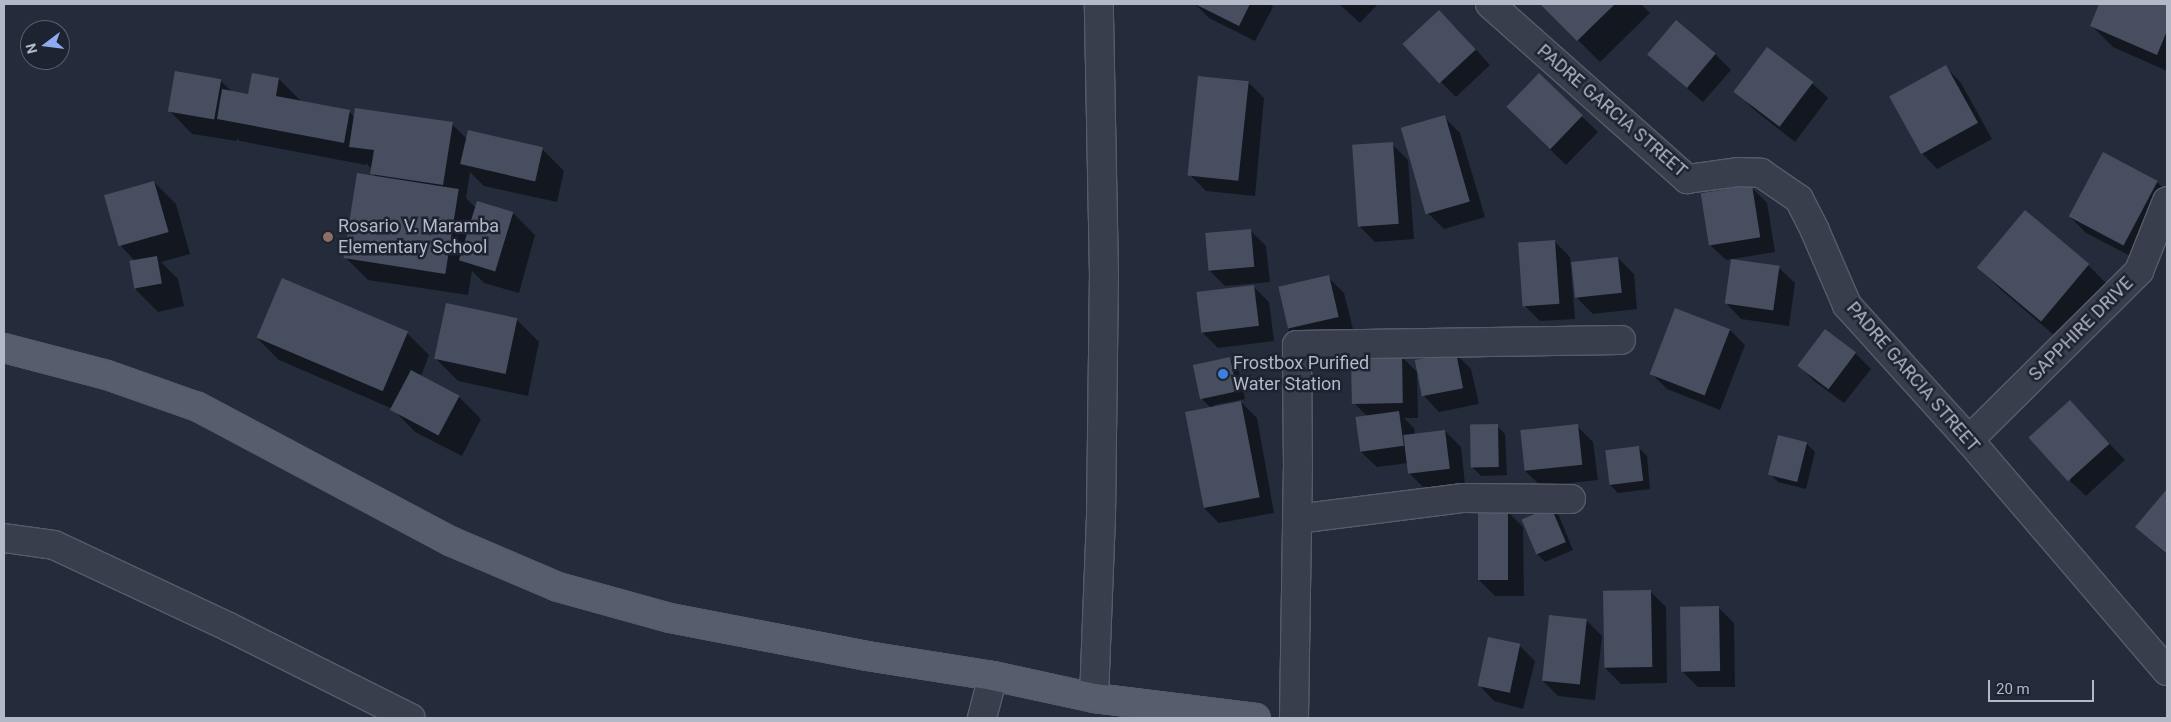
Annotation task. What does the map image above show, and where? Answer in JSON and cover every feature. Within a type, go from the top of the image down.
[{"type":"main road","points":[[4,348],[107,375],[198,406],[450,541],[558,587],[670,618],[868,656],[993,676],[1094,698],[1256,718]]},
{"type":"street","points":[[1094,698],[1101,517],[1104,286],[1099,4]]},
{"type":"street","name":"PADRE GARCIA STREET","points":[[1490,4],[1687,179],[1738,172],[1762,173],[1799,199],[1847,305],[1969,440],[2167,671]]},
{"type":"street","name":"SAPPHIRE DRIVE","points":[[1969,440],[2139,271],[2167,200]]},
{"type":"street","points":[[1294,718],[1298,519],[1297,345],[1621,340]]},
{"type":"street","points":[[1298,519],[1464,498],[1571,499]]},
{"type":"street","points":[[4,538],[54,545],[238,632],[411,718]]},
{"type":"street","points":[[982,718],[993,676]]},
{"type":"building","points":[[1195,4],[1250,4],[1239,26]]},
{"type":"building","points":[[1540,4],[1615,4],[1577,41]]},
{"type":"building","points":[[2099,4],[2167,4],[2167,31],[2157,55],[2090,26]]},
{"type":"building","points":[[1439,10],[1476,49],[1439,84],[1402,44]]},
{"type":"building","points":[[1676,20],[1716,53],[1687,88],[1647,54]]},
{"type":"building","points":[[1767,47],[1813,82],[1780,127],[1733,92]]},
{"type":"building","points":[[1946,65],[1978,123],[1921,154],[1889,97]]},
{"type":"building","points":[[175,71],[221,79],[214,120],[168,111]]},
{"type":"building","points":[[252,73],[279,78],[276,96],[350,110],[344,143],[217,119],[222,89],[248,94]]},
{"type":"building","points":[[1539,73],[1583,115],[1550,149],[1506,107]]},
{"type":"building","points":[[1198,76],[1249,81],[1238,181],[1188,175]]},
{"type":"building","points":[[355,108],[453,122],[443,185],[370,174],[374,150],[349,147]]},
{"type":"building","points":[[1445,115],[1470,202],[1426,214],[1401,128]]},
{"type":"building","points":[[468,130],[543,147],[535,181],[460,164]]},
{"type":"building","points":[[1393,142],[1399,224],[1358,227],[1352,145]]},
{"type":"building","points":[[2103,152],[2158,181],[2123,246],[2069,216]]},
{"type":"building","points":[[357,173],[459,189],[445,274],[344,258]]},
{"type":"building","points":[[154,181],[169,232],[119,246],[104,195]]},
{"type":"building","points":[[1752,185],[1760,237],[1709,245],[1701,193]]},
{"type":"building","points":[[477,201],[513,212],[495,271],[459,260]]},
{"type":"building","points":[[2025,210],[2089,264],[2041,321],[1977,267]]},
{"type":"building","points":[[1251,229],[1254,267],[1208,271],[1205,233]]},
{"type":"building","points":[[1555,240],[1559,304],[1523,306],[1518,243]]},
{"type":"building","points":[[157,256],[162,284],[134,288],[129,261]]},
{"type":"building","points":[[1618,257],[1622,293],[1575,298],[1571,262]]},
{"type":"building","points":[[1731,259],[1780,266],[1773,310],[1725,304]]},
{"type":"building","points":[[1329,275],[1339,317],[1288,329],[1278,287]]},
{"type":"building","points":[[282,278],[408,332],[383,391],[257,338]]},
{"type":"building","points":[[1254,285],[1259,326],[1201,333],[1196,292]]},
{"type":"building","points":[[446,303],[517,318],[506,374],[434,359]]},
{"type":"building","points":[[1675,308],[1730,329],[1705,395],[1650,374]]},
{"type":"building","points":[[1825,329],[1856,352],[1828,389],[1797,366]]},
{"type":"building","points":[[1456,352],[1463,388],[1422,396],[1415,360]]},
{"type":"building","points":[[1402,354],[1403,403],[1352,404],[1351,355]]},
{"type":"building","points":[[1230,357],[1237,391],[1200,399],[1193,365]]},
{"type":"building","points":[[411,370],[460,396],[438,436],[390,410]]},
{"type":"building","points":[[2070,400],[2109,444],[2068,481],[2028,437]]},
{"type":"building","points":[[1241,401],[1260,497],[1204,508],[1185,412]]},
{"type":"building","points":[[1399,411],[1404,446],[1360,452],[1355,417]]},
{"type":"building","points":[[1470,424],[1498,424],[1499,467],[1471,467]]},
{"type":"building","points":[[1578,424],[1582,465],[1525,471],[1520,430]]},
{"type":"building","points":[[1445,430],[1450,469],[1408,474],[1403,435]]},
{"type":"building","points":[[1778,435],[1807,442],[1797,482],[1768,475]]},
{"type":"building","points":[[1639,446],[1643,481],[1610,485],[1605,450]]},
{"type":"building","points":[[2167,489],[2167,554],[2135,527]]},
{"type":"building","points":[[1551,507],[1566,542],[1536,554],[1522,520]]},
{"type":"building","points":[[1478,510],[1508,510],[1508,580],[1478,580]]},
{"type":"building","points":[[1651,590],[1652,667],[1604,668],[1603,591]]},
{"type":"building","points":[[1719,606],[1720,671],[1681,672],[1680,607]]},
{"type":"building","points":[[1549,615],[1587,619],[1580,685],[1542,681]]},
{"type":"building","points":[[1488,637],[1520,644],[1510,693],[1478,686]]},
{"type":"place","name":"Rosario V. Maramba Elementary School","points":[[328,237]]},
{"type":"place","name":"Frostbox Purified Water Station","points":[[1223,374]]}]
